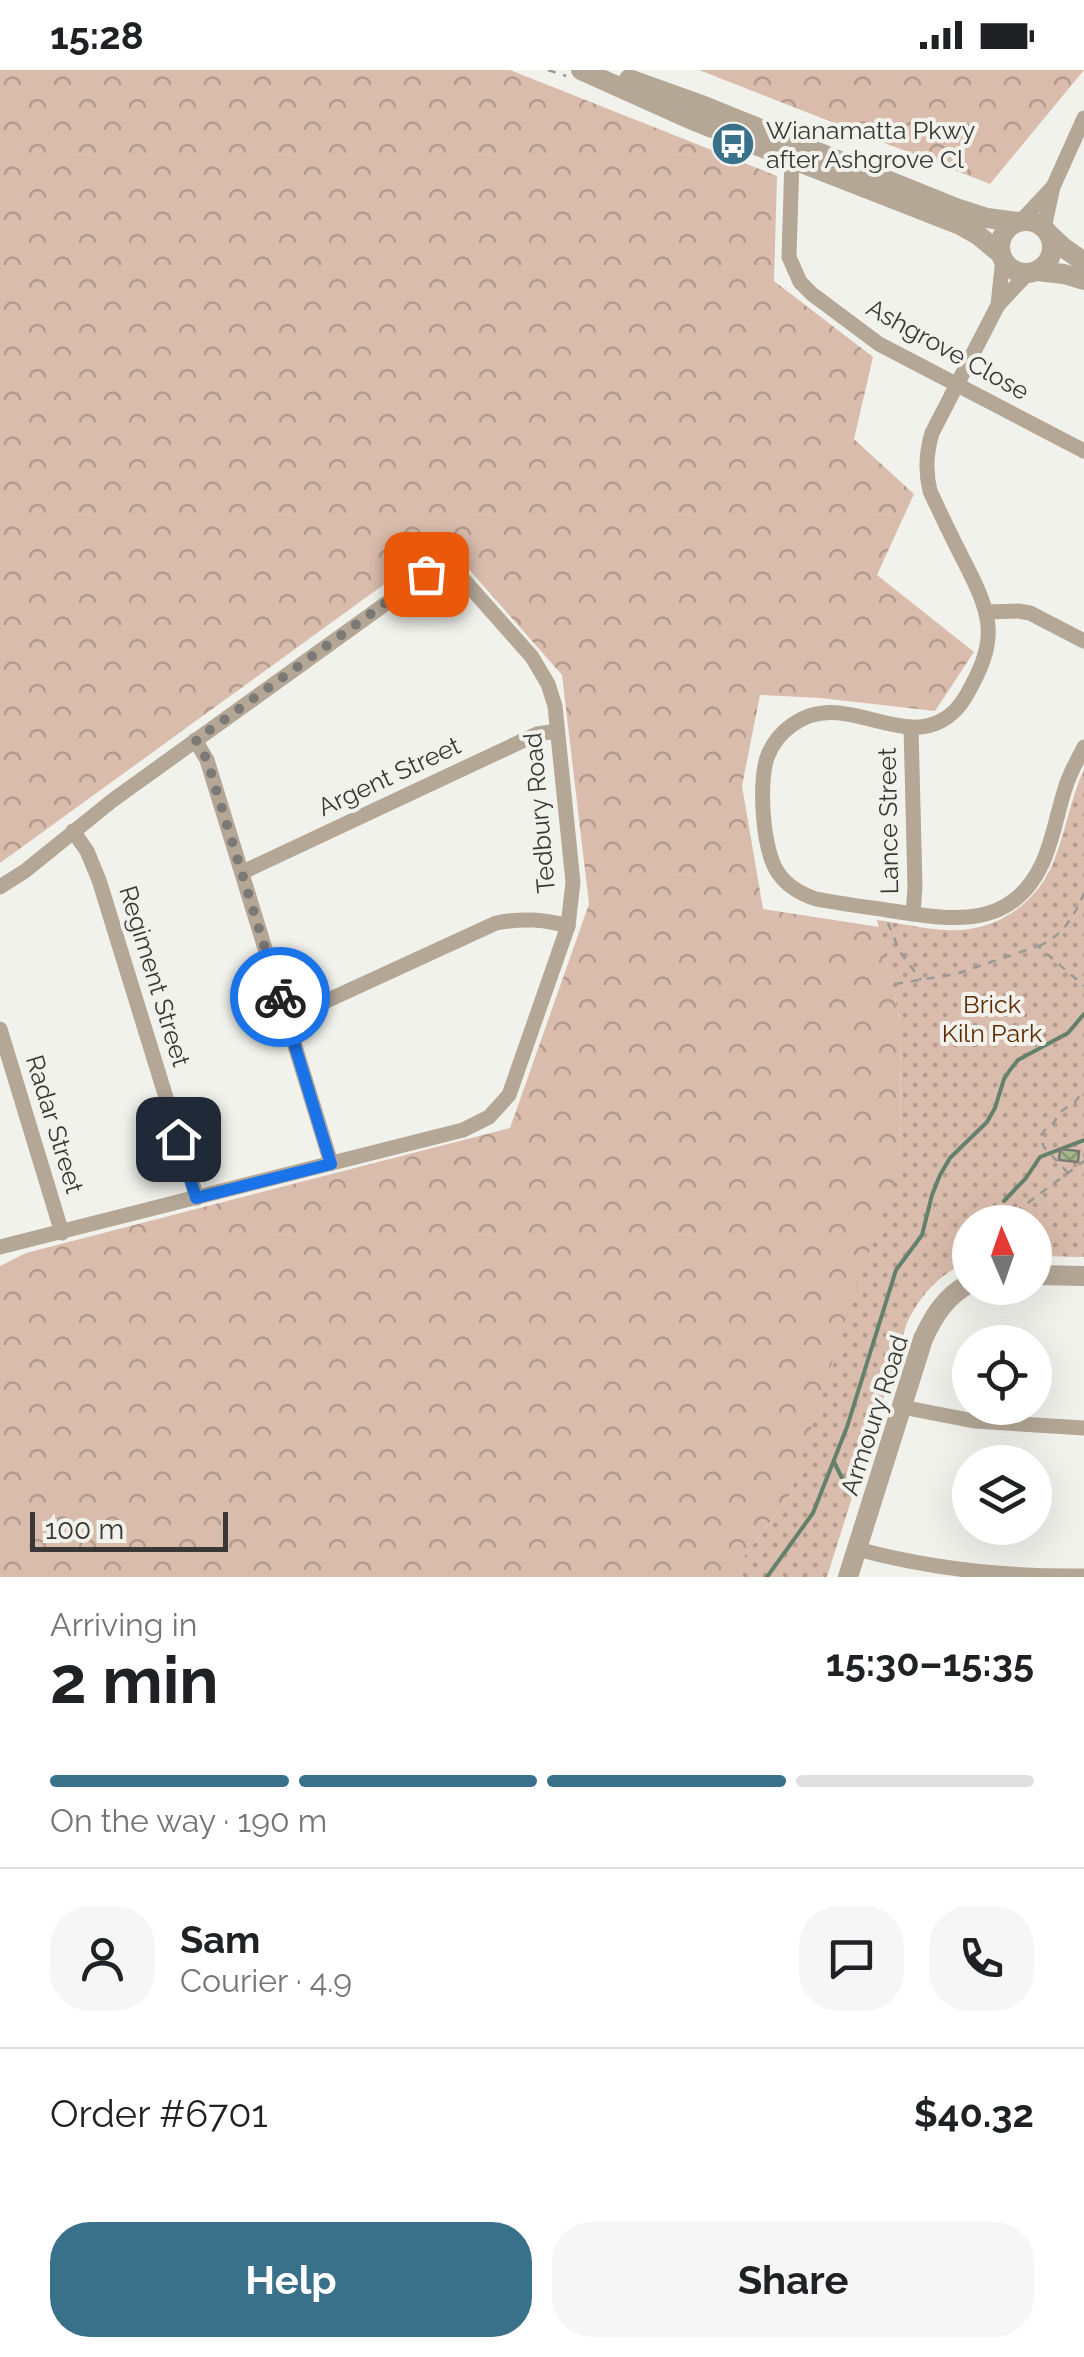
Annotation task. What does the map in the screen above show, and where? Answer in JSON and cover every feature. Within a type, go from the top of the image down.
[{"type":"street","points":[[581,70],[697,122],[960,225],[978,235],[1015,270],[1064,274],[1084,280]]},
{"type":"street","points":[[604,70],[956,208],[986,218],[1034,222],[1084,262]]},
{"type":"street","points":[[1084,118],[1053,187],[1047,231],[1052,252],[1046,263],[998,305],[932,433],[927,451],[927,478],[987,612],[984,657],[961,705],[942,722],[911,728],[843,712],[808,716],[788,728],[773,745],[765,764],[766,845],[786,882],[804,895],[949,919],[973,918],[996,910],[1021,893],[1042,864],[1065,789],[1084,746]]},
{"type":"street","name":"Ashgrove Close","points":[[792,158],[788,244],[800,282],[878,344],[1084,451]]},
{"type":"street","points":[[998,305],[1003,234],[1053,187]]},
{"type":"street","name":"Tedbury Road","points":[[0,887],[421,576],[448,572],[463,579],[532,658],[551,693],[558,731],[572,901],[568,926],[512,1088],[495,1112],[463,1130],[0,1247]]},
{"type":"street","points":[[987,612],[1030,614],[1084,641]]},
{"type":"street","name":"Lance Street","points":[[911,728],[916,887],[913,914]]},
{"type":"street","name":"Argent Street","points":[[243,872],[536,734],[558,731]]},
{"type":"street","points":[[196,740],[207,760],[243,872],[331,1164]]},
{"type":"street","name":"Regiment Street","points":[[73,831],[99,880],[196,1198]]},
{"type":"street","points":[[287,1020],[496,923],[525,918],[568,926]]},
{"type":"street","name":"Radar Street","points":[[0,1029],[62,1233]]},
{"type":"street","points":[[1052,1275],[1084,1276]]},
{"type":"street","name":"Armoury Road","points":[[848,1577],[923,1340],[931,1321],[952,1294]]},
{"type":"street","points":[[902,1407],[974,1421],[1084,1428]]},
{"type":"street","points":[[857,1549],[960,1569],[1084,1576]]},
{"type":"path","points":[[895,984],[994,962],[1050,941],[1065,928],[1084,893]]},
{"type":"path","points":[[887,918],[894,941],[922,981]]},
{"type":"path","points":[[1038,946],[1084,986]]},
{"type":"path","points":[[1068,1173],[1040,1137],[1084,1090]]},
{"type":"path","points":[[1025,1205],[1084,1161]]},
{"type":"green space","points":[[0,70],[510,70],[777,176],[774,281],[873,357],[854,439],[914,494],[877,575],[974,652],[935,711],[760,695],[742,786],[763,909],[879,927],[900,1022],[901,1164],[790,1495],[729,1577],[0,1577],[0,1266],[26,1253],[510,1128],[589,904],[562,675],[444,541],[0,863]]},
{"type":"green space","points":[[699,70],[1084,70],[990,184]]},
{"type":"green space","name":"Brick Kiln Park","points":[[1084,769],[1084,1257],[1052,1256],[1052,1205],[952,1205],[952,1270],[932,1286],[907,1323],[827,1577],[729,1577],[790,1495],[854,1293],[901,1164],[900,1022],[877,920],[965,930],[1013,912],[1048,874]]},
{"type":"building","points":[[1060,1149],[1079,1151],[1078,1162],[1059,1160]]},
{"type":"waterway","points":[[767,1577],[813,1513],[847,1427],[896,1270],[922,1235],[940,1175],[950,1158],[987,1122],[1004,1079],[1018,1060],[1068,1033],[1084,1014]]},
{"type":"waterway","points":[[1004,1201],[1040,1157],[1084,1140]]},
{"type":"waterway","points":[[834,1462],[850,1494]]},
{"type":"way so far","points":[[280,997],[207,760],[196,740],[426,574]]},
{"type":"place","name":"Wianamatta Pkwy after Ashgrove Cl","points":[[733,144]]},
{"type":"route","points":[[178,1139],[196,1198],[331,1164],[280,997]]}]
